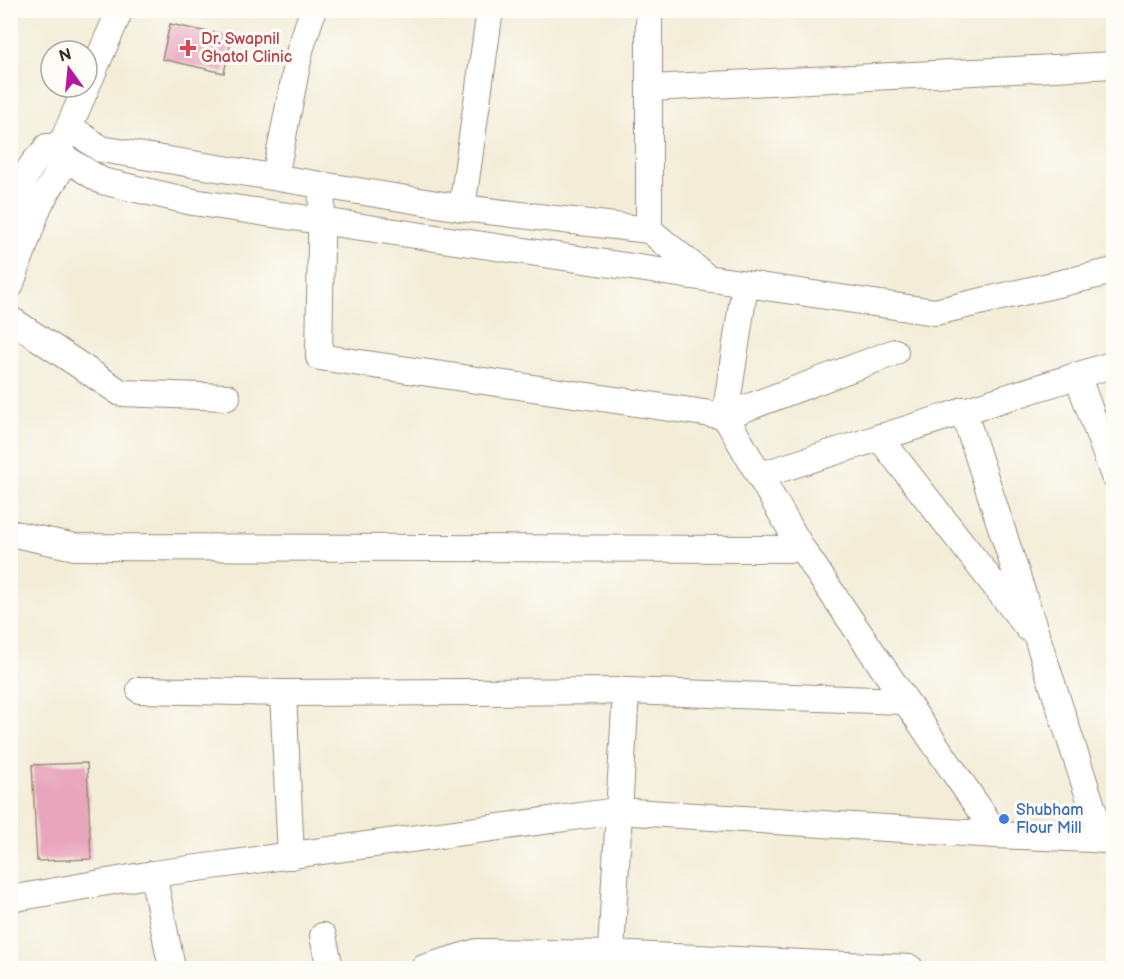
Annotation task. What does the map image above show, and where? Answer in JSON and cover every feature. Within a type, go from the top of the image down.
[{"type":"street","points":[[10,286],[41,170],[120,10]]},
{"type":"street","points":[[275,177],[300,50],[313,10]]},
{"type":"street","points":[[462,208],[490,10]]},
{"type":"street","points":[[649,10],[649,230]]},
{"type":"street","points":[[650,88],[1113,65]]},
{"type":"street","points":[[41,170],[101,149],[462,208],[649,230],[710,280]]},
{"type":"street","points":[[41,170],[102,181],[193,202],[935,312],[1113,272]]},
{"type":"street","points":[[322,185],[319,357],[725,416],[895,352]]},
{"type":"street","points":[[745,285],[725,416],[761,474],[802,549],[903,701],[997,835]]},
{"type":"street","points":[[10,319],[121,393],[227,397]]},
{"type":"street","points":[[761,474],[1113,364]]},
{"type":"street","points":[[1077,375],[1113,476]]},
{"type":"street","points":[[10,899],[153,874],[617,811],[1108,840],[1039,643],[963,410]]},
{"type":"street","points":[[879,437],[1039,643]]},
{"type":"street","points":[[10,533],[75,547],[802,549]]},
{"type":"street","points":[[140,690],[282,693],[626,690],[903,701]]},
{"type":"street","points":[[610,961],[617,811],[626,690]]},
{"type":"street","points":[[282,693],[291,856]]},
{"type":"street","points":[[153,874],[172,969]]},
{"type":"street","points":[[324,936],[330,969]]},
{"type":"street","points":[[424,969],[477,952],[610,961],[910,969]]},
{"type":"building","points":[[170,24],[232,37],[224,73],[162,59]]},
{"type":"building","points":[[87,763],[91,859],[37,861],[32,765]]},
{"type":"place","name":"Dr. Swapnil Ghatol Clinic","points":[[188,48]]},
{"type":"place","name":"Shubham Flour Mill","points":[[1004,819]]}]
